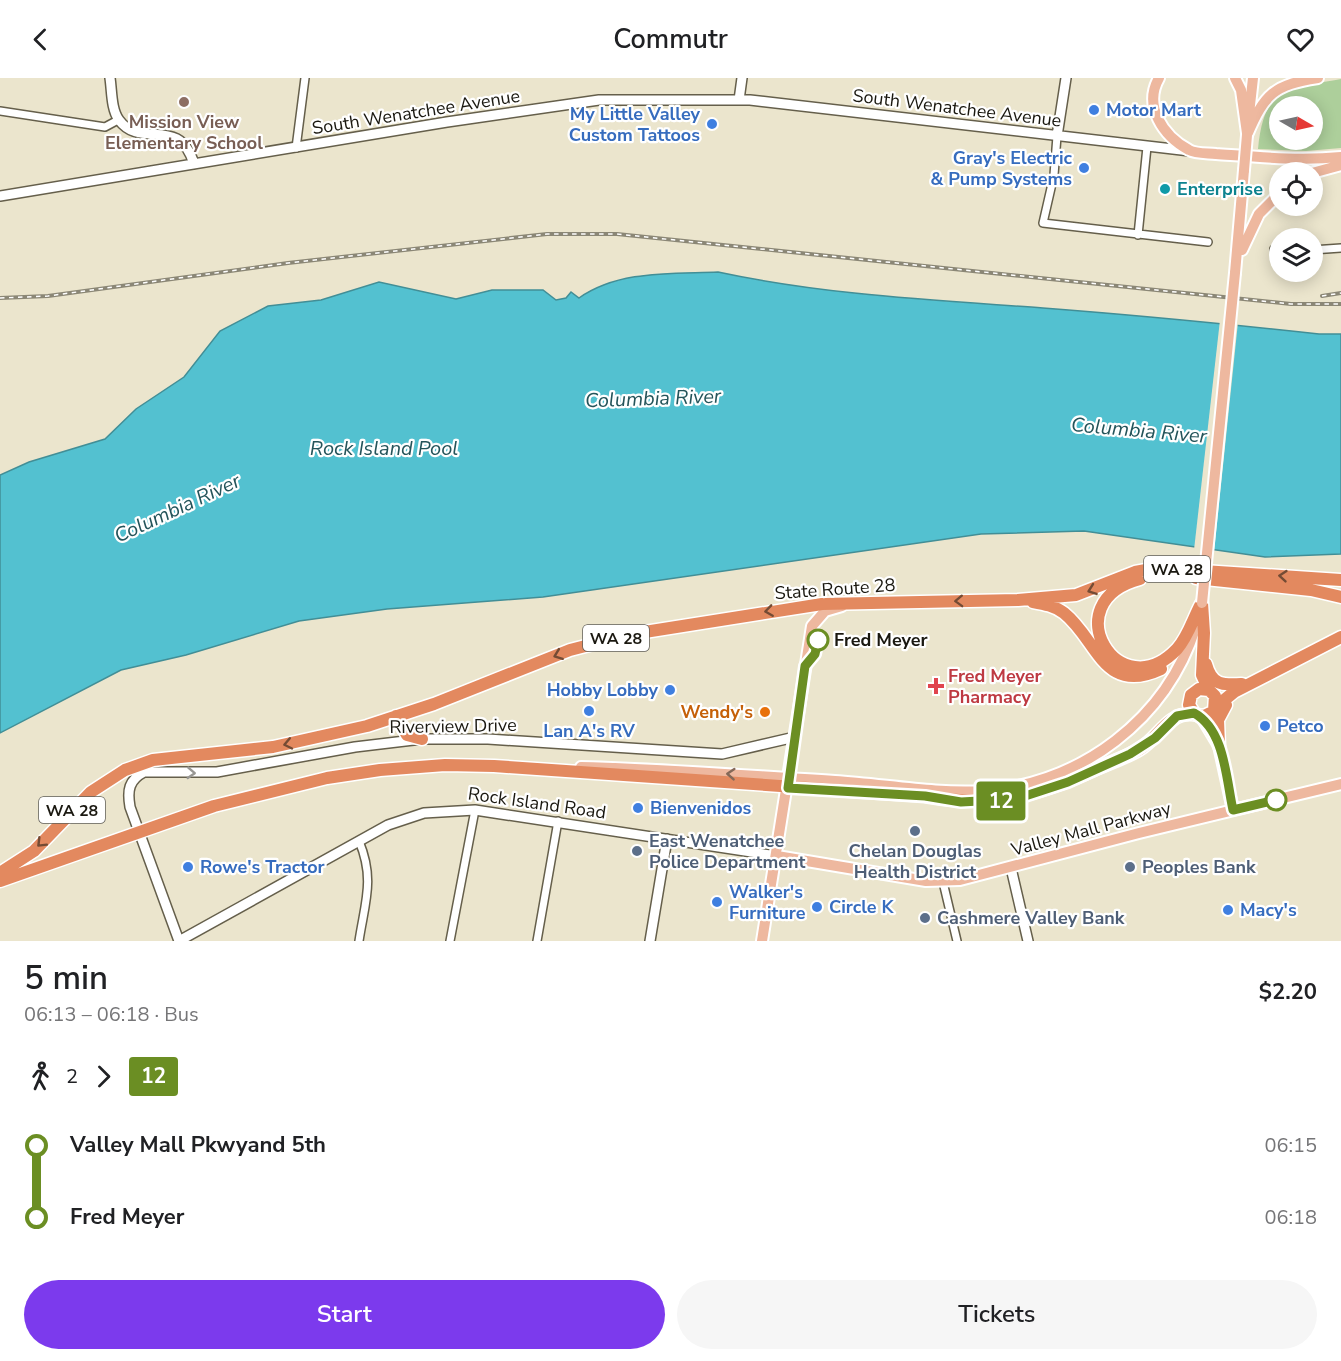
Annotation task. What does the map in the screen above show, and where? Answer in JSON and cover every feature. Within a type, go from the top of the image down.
[{"type":"highway","name":"State Route 28","points":[[153,760],[273,747],[345,732],[396,716],[570,650],[632,634],[740,615],[822,604],[1018,600],[1076,595],[1135,572],[1157,568],[1341,580]]},
{"type":"highway","points":[[1202,603],[1181,644],[1167,658],[1155,664],[1136,667],[1120,663],[1106,652],[1098,637],[1099,612],[1109,597],[1132,581],[1150,576],[1165,575],[1311,590],[1341,597]]},
{"type":"highway","points":[[1018,600],[1043,603],[1059,610],[1070,619],[1106,666],[1119,673],[1135,676],[1153,672],[1177,658],[1202,603]]},
{"type":"highway","points":[[1202,603],[1202,675],[1215,708]]},
{"type":"highway","points":[[0,881],[214,806],[327,778],[416,766],[494,766],[788,783],[971,802],[1016,799],[1087,766],[1140,748],[1177,716],[1197,715],[1215,708],[1234,692],[1341,637]]},
{"type":"highway","points":[[1203,650],[1209,672],[1216,682],[1225,686],[1250,684]]},
{"type":"highway","points":[[1217,742],[1219,714],[1250,684]]},
{"type":"highway","points":[[1197,715],[1189,705],[1191,695],[1199,689],[1234,692]]},
{"type":"highway","points":[[396,716],[410,736],[423,739]]},
{"type":"highway","points":[[398,742],[403,739],[403,729]]},
{"type":"highway","points":[[134,777],[153,760]]},
{"type":"highway","name":"WA 28","points":[[0,873],[34,851],[80,801],[99,785],[118,773],[153,760]]},
{"type":"main road","points":[[110,78],[114,109],[118,120],[137,131],[178,138],[185,143],[194,164]]},
{"type":"main road","points":[[739,100],[742,78]]},
{"type":"main road","points":[[1057,136],[1066,78]]},
{"type":"main road","points":[[1159,78],[1153,92],[1154,113],[1164,129],[1190,151]]},
{"type":"main road","points":[[1235,78],[1241,90],[1247,135]]},
{"type":"main road","points":[[788,783],[984,790],[1034,782],[1087,766],[1134,734],[1172,692],[1196,647],[1201,622],[1253,78]]},
{"type":"main road","points":[[1247,135],[1260,108],[1277,89],[1291,82],[1318,78]]},
{"type":"main road","name":"South Wenatchee Avenue","points":[[0,196],[447,122],[599,100],[739,100],[1147,147],[1273,158],[1341,157]]},
{"type":"main road","points":[[1323,170],[1341,165]]},
{"type":"main road","points":[[1235,273],[1244,240],[1259,214],[1269,204]]},
{"type":"main road","points":[[762,941],[813,626],[825,611],[848,604]]},
{"type":"main road","points":[[1215,708],[1217,742],[1233,810]]},
{"type":"main road","points":[[1197,715],[1217,742]]},
{"type":"main road","name":"Riverview Drive","points":[[134,777],[151,771],[217,772],[355,747],[423,739],[488,739],[722,754],[795,737]]},
{"type":"main road","points":[[134,777],[128,798],[138,833],[179,941]]},
{"type":"main road","name":"Valley Mall Parkway","points":[[777,856],[943,882],[1011,868],[1341,784]]},
{"type":"main road","name":"Rock Island Road","points":[[179,941],[388,825],[424,813],[475,810],[777,856]]},
{"type":"main road","points":[[650,941],[667,839]]},
{"type":"main road","points":[[1011,868],[1028,941]]},
{"type":"street","points":[[296,148],[305,78]]},
{"type":"street","points":[[0,111],[105,127],[118,120]]},
{"type":"street","points":[[1057,136],[1054,176],[1043,223],[1208,242]]},
{"type":"street","points":[[1138,235],[1147,147]]},
{"type":"street","points":[[1323,249],[1341,248]]},
{"type":"street","points":[[450,941],[475,810]]},
{"type":"street","points":[[537,941],[558,821]]},
{"type":"street","points":[[358,941],[370,878],[368,864],[359,841]]},
{"type":"street","points":[[943,882],[957,941]]},
{"type":"green space","points":[[1341,79],[1341,148],[1323,150],[1323,96],[1279,96],[1306,85]]},
{"type":"green space","points":[[1269,107],[1269,149],[1258,149],[1261,128]]},
{"type":"water","name":"Rock Island Pool","points":[[718,272],[758,280],[880,296],[1216,323],[1319,334],[1341,334],[1341,554],[1265,557],[1084,531],[981,534],[543,597],[387,609],[299,621],[186,655],[121,670],[0,733],[0,475],[29,462],[105,439],[136,409],[184,377],[220,331],[268,306],[321,300],[379,282],[456,299],[492,290],[543,290],[556,300],[566,298],[571,292],[579,298],[611,282],[628,278]]},
{"type":"pier","points":[[1220,320],[1238,322],[1214,552],[1194,550]]},
{"type":"railway","points":[[0,298],[48,296],[288,263],[547,234],[617,234],[1291,304],[1341,304]]},
{"type":"railway","points":[[1322,296],[1341,293]]},
{"type":"bus line","name":"12","points":[[818,640],[815,654],[805,666],[788,788],[925,796],[961,802],[1016,799],[1068,782],[1130,754],[1155,738],[1177,716],[1194,713],[1201,716],[1219,746],[1233,810],[1276,800]]},
{"type":"place","name":"Mission View Elementary School","points":[[184,102]]},
{"type":"place","name":"Motor Mart","points":[[1094,110]]},
{"type":"place","name":"My Little Valley Custom Tattoos","points":[[712,124]]},
{"type":"place","name":"Gray's Electric & Pump Systems","points":[[1084,168]]},
{"type":"place","name":"Enterprise","points":[[1165,189]]},
{"type":"place","name":"Fred Meyer","points":[[818,640]]},
{"type":"place","name":"Fred Meyer Pharmacy","points":[[936,686]]},
{"type":"place","name":"Hobby Lobby","points":[[670,690]]},
{"type":"place","name":"Lan A's RV","points":[[589,711]]},
{"type":"place","name":"Wendy's","points":[[765,712]]},
{"type":"place","name":"Petco","points":[[1265,726]]},
{"type":"place","name":"Bienvenidos","points":[[638,808]]},
{"type":"place","name":"Chelan Douglas Health District","points":[[915,831]]},
{"type":"place","name":"East Wenatchee Police Department","points":[[637,851]]},
{"type":"place","name":"Rowe's Tractor","points":[[188,867]]},
{"type":"place","name":"Peoples Bank","points":[[1130,867]]},
{"type":"place","name":"Walker's Furniture","points":[[717,902]]},
{"type":"place","name":"Circle K","points":[[817,907]]},
{"type":"place","name":"Macy's","points":[[1228,910]]},
{"type":"place","name":"Cashmere Valley Bank","points":[[925,918]]},
{"type":"water label","name":"Columbia River","points":[[653,398]]},
{"type":"water label","name":"Columbia River","points":[[1139,430]]},
{"type":"water label","name":"Columbia River","points":[[177,508]]}]
